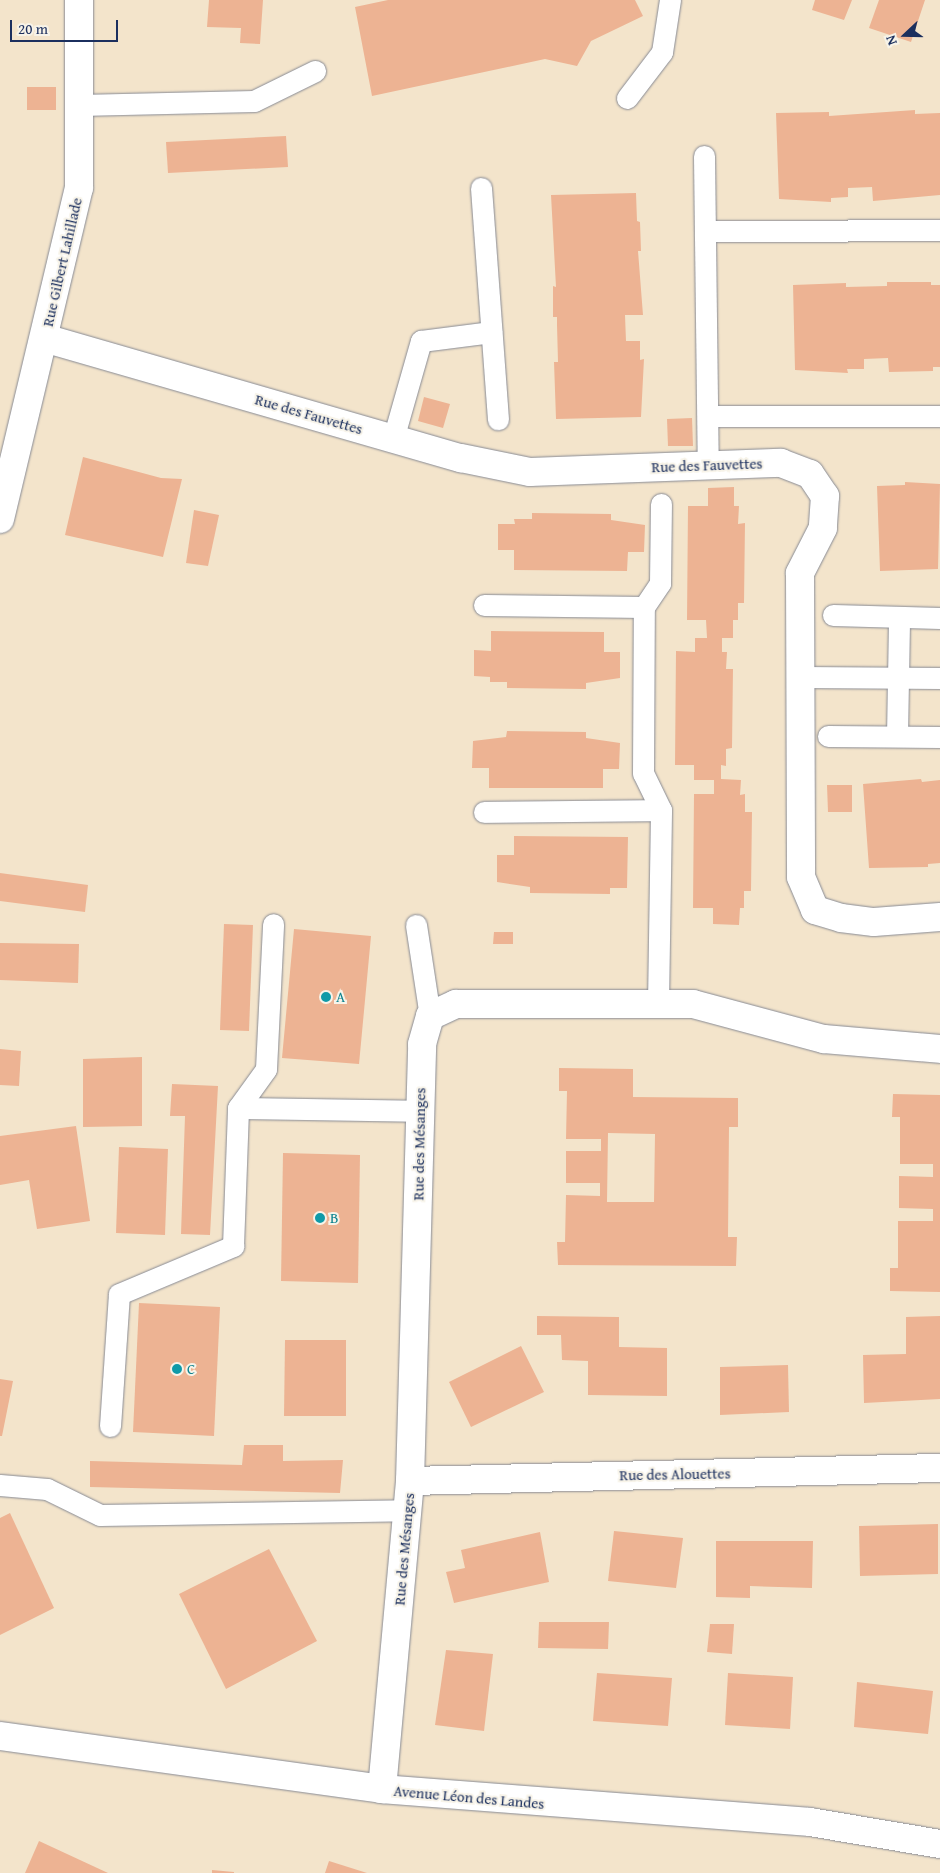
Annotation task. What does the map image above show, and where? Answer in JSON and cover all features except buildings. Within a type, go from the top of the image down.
[{"type":"street","name":"Rue Gilbert Lahillade","points":[[0,519],[79,188],[80,0]]},
{"type":"street","name":"Rue des Fauvettes","points":[[44,338],[460,458],[530,472],[781,462],[810,474],[825,496],[823,528],[800,573],[801,876],[815,910],[841,918],[874,922],[940,917]]},
{"type":"street","points":[[430,1016],[456,1004],[693,1004],[824,1040],[940,1049]]},
{"type":"street","name":"Rue des Mésanges","points":[[382,1789],[410,1481],[422,1044],[430,1016]]},
{"type":"street","name":"Rue des Alouettes","points":[[410,1481],[940,1468]]},
{"type":"street","name":"Avenue Léon des Landes","points":[[0,1736],[382,1789],[810,1822],[940,1844]]},
{"type":"lane","points":[[627,98],[662,52],[670,0]]},
{"type":"lane","points":[[79,105],[254,100],[315,71]]},
{"type":"lane","points":[[704,156],[708,465]]},
{"type":"lane","points":[[481,188],[498,419]]},
{"type":"lane","points":[[705,231],[940,230]]},
{"type":"lane","points":[[393,439],[421,341],[491,332]]},
{"type":"lane","points":[[708,416],[940,416]]},
{"type":"lane","points":[[658,1004],[661,810],[643,772],[644,607],[660,583],[661,504]]},
{"type":"lane","points":[[484,606],[644,607]]},
{"type":"lane","points":[[833,615],[940,618]]},
{"type":"lane","points":[[897,736],[899,617]]},
{"type":"lane","points":[[801,677],[940,678]]},
{"type":"lane","points":[[828,736],[940,737]]},
{"type":"lane","points":[[484,812],[661,810]]},
{"type":"lane","points":[[110,1426],[119,1294],[233,1246],[238,1108],[266,1069],[273,924]]},
{"type":"lane","points":[[416,925],[430,1016]]},
{"type":"lane","points":[[238,1108],[420,1112]]},
{"type":"lane","points":[[0,1485],[47,1489],[100,1515],[407,1510]]},
{"type":"place","name":"A","points":[[326,997]]},
{"type":"place","name":"B","points":[[320,1218]]},
{"type":"place","name":"C","points":[[177,1369]]}]
